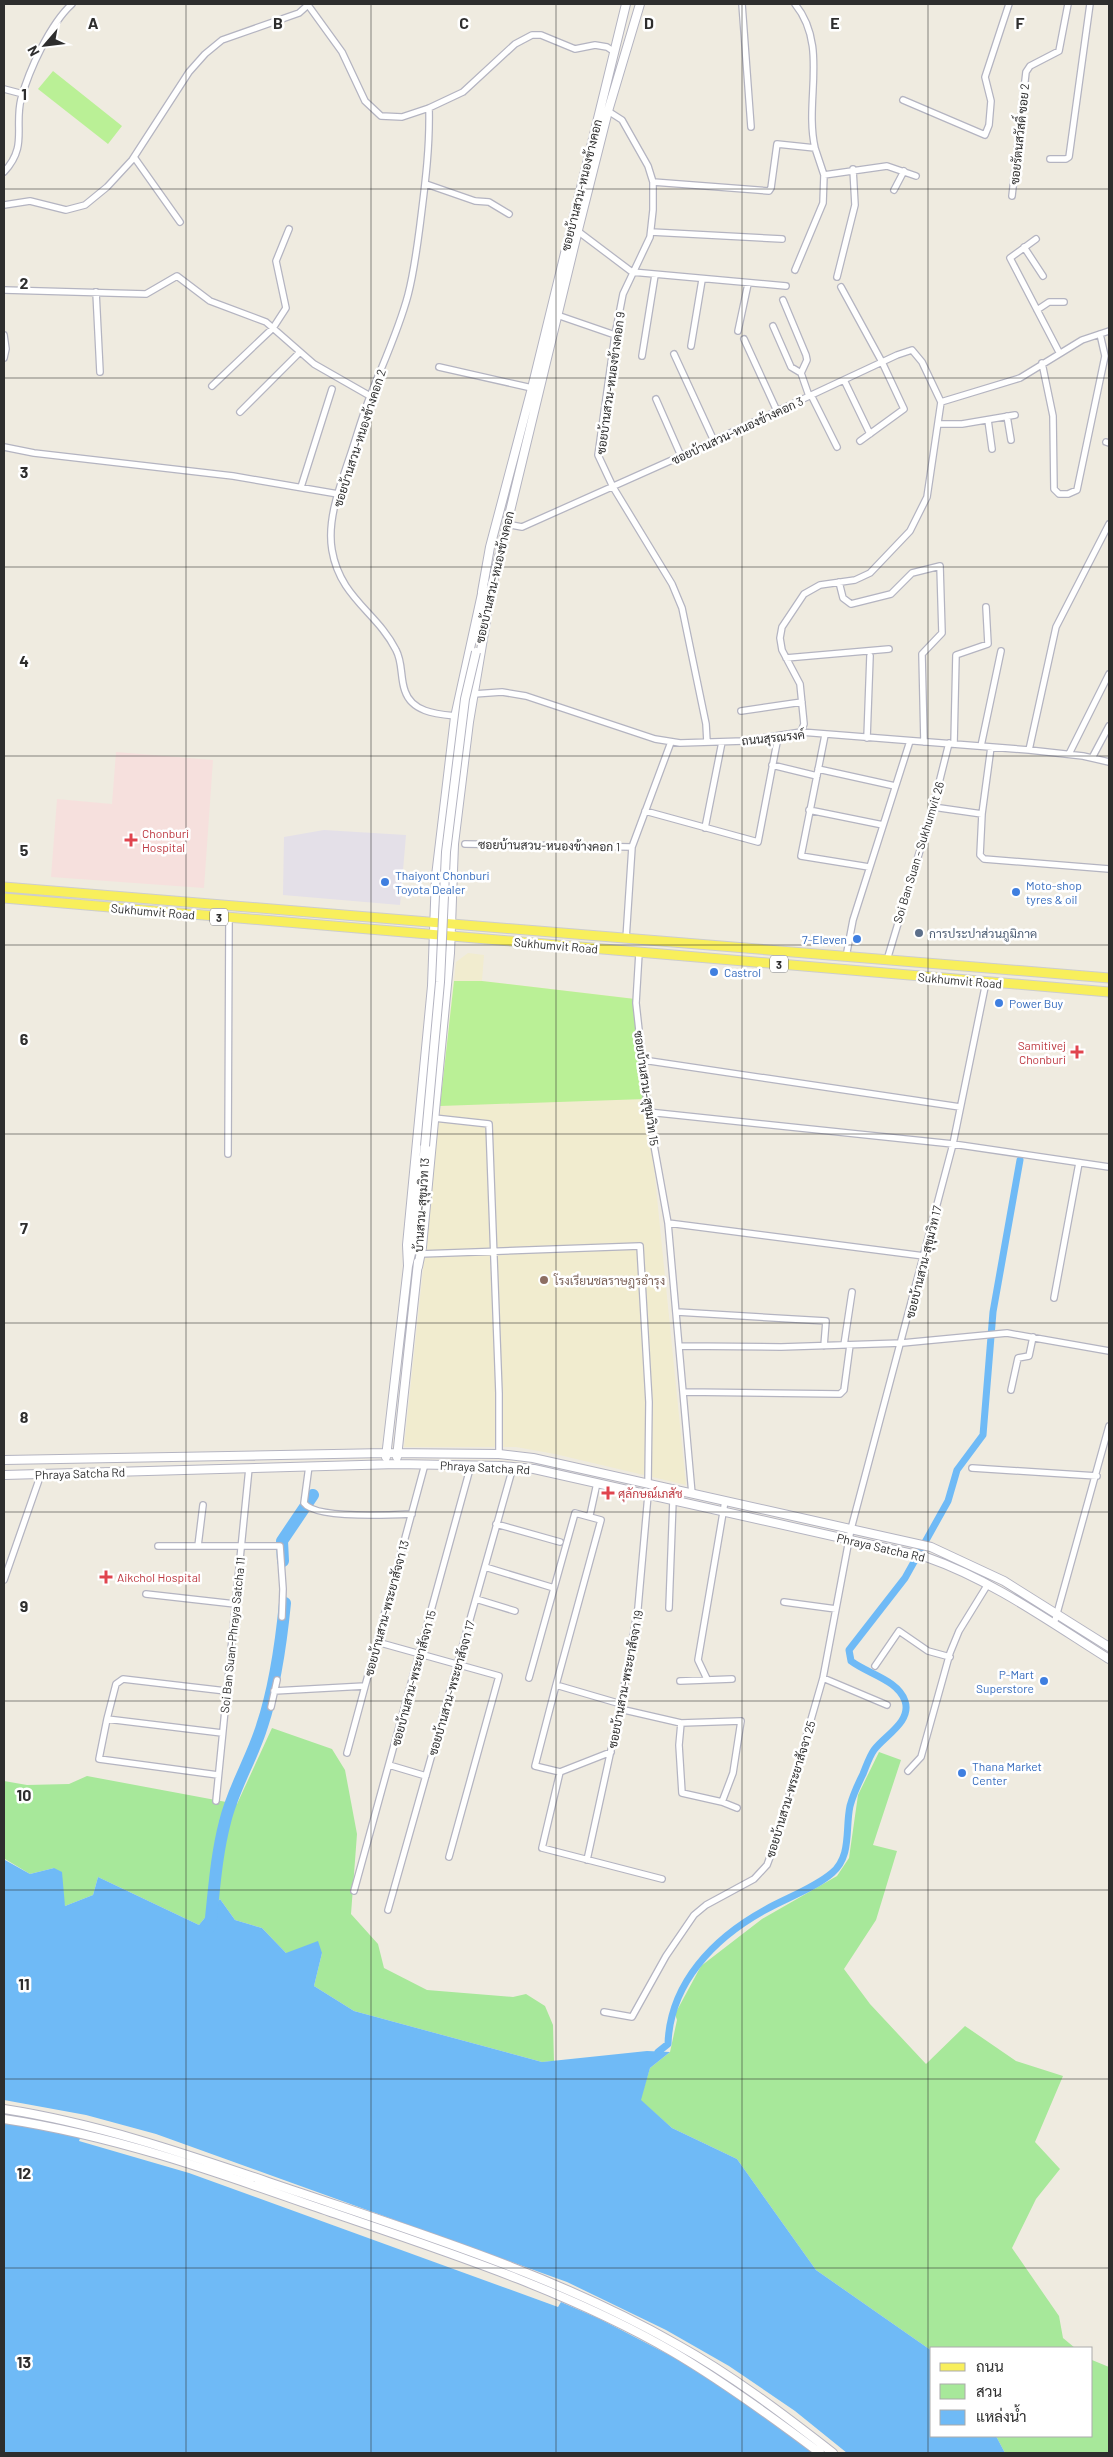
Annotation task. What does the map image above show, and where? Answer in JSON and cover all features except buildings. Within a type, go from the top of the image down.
[{"type":"main road","name":"ซอยบ้านสวน-หนองข้างคอก","points":[[425,1146],[440,982],[446,852],[465,699],[487,590],[506,524],[557,315],[574,229],[626,4]]},
{"type":"main road","name":"ซอยบ้านสวน-หนองข้างคอก","points":[[487,590],[490,547],[574,229],[640,4]]},
{"type":"main road","points":[[418,1267],[434,1118],[450,936],[453,854],[487,590]]},
{"type":"main road","points":[[408,1266],[407,1245],[432,986],[439,852],[455,716],[487,590]]},
{"type":"main road","points":[[439,852],[453,854]]},
{"type":"main road","name":"Sukhumvit Road","points":[[4,887],[1109,978]]},
{"type":"main road","name":"Sukhumvit Road","points":[[4,898],[1109,992]]},
{"type":"main road","name":"บ้านสวน-สุขุมวิท 13","points":[[385,1464],[408,1266],[413,1245],[425,1146]]},
{"type":"main road","name":"บ้านสวน-สุขุมวิท 13","points":[[397,1464],[418,1267],[425,1146]]},
{"type":"main road","name":"Phraya Satcha Rd","points":[[4,1460],[386,1453],[499,1454],[533,1458],[932,1547],[1004,1581],[1109,1647]]},
{"type":"main road","points":[[248,1456],[249,1468]]},
{"type":"main road","points":[[137,1471],[139,1458]]},
{"type":"main road","points":[[41,1474],[45,1459]]},
{"type":"main road","name":"Phraya Satcha Rd","points":[[4,1475],[385,1464],[471,1465],[534,1469],[926,1557],[949,1565],[988,1584],[1109,1659]]},
{"type":"main road","points":[[4,2109],[89,2125],[149,2141],[403,2228],[546,2280],[676,2344],[780,2412],[833,2453]]},
{"type":"main road","points":[[4,2119],[87,2133],[145,2149],[401,2236],[543,2290],[607,2318],[671,2351],[774,2418],[820,2453]]},
{"type":"street","points":[[4,172],[18,149],[21,100],[38,52],[72,4]]},
{"type":"street","points":[[4,204],[30,202],[66,210],[85,205],[107,187],[134,157],[189,72],[205,54],[222,40],[300,13],[309,4],[342,52],[365,101],[381,116],[402,117],[429,108],[464,92],[514,44],[532,35],[541,35],[575,49],[595,45],[607,47],[614,51]]},
{"type":"street","points":[[742,4],[750,127]]},
{"type":"street","points":[[795,4],[806,18],[809,29],[814,72],[810,121],[815,148],[824,175],[824,203],[795,270]]},
{"type":"street","points":[[903,100],[984,135],[989,125],[991,101],[985,77],[1009,4]]},
{"type":"street","name":"ซอยรัตนสวัสดิ์ ซอย 2","points":[[1012,196],[1026,72],[1030,66],[1059,51],[1068,4]]},
{"type":"street","points":[[1050,158],[1066,159],[1069,157],[1075,125],[1090,4]]},
{"type":"street","points":[[4,89],[23,94]]},
{"type":"street","name":"ซอยบ้านสวน-หนองข้างคอก 2","points":[[429,108],[430,143],[426,184],[408,294],[398,326],[370,396],[338,494],[332,523],[332,550],[346,588],[354,600],[386,633],[397,652],[405,691],[412,701],[424,711],[455,716]]},
{"type":"street","name":"ซอยบ้านสวน-หนองข้างคอก 9","points":[[608,111],[622,120],[644,158],[653,182],[651,232],[623,294],[615,334],[598,455],[600,465],[672,584],[682,608],[706,724],[707,742]]},
{"type":"street","points":[[653,182],[769,191],[777,144],[815,148]]},
{"type":"street","points":[[134,157],[180,222]]},
{"type":"street","points":[[824,175],[853,169],[887,166],[916,176]]},
{"type":"street","points":[[837,277],[855,205],[853,169]]},
{"type":"street","points":[[894,190],[904,172]]},
{"type":"street","points":[[426,184],[475,201],[489,202],[510,214]]},
{"type":"street","points":[[212,386],[273,328],[286,308],[276,261],[289,229]]},
{"type":"street","points":[[574,229],[632,272],[702,280],[786,286]]},
{"type":"street","points":[[651,232],[782,239]]},
{"type":"street","points":[[1036,239],[1010,258],[1059,352]]},
{"type":"street","points":[[1024,248],[1043,276]]},
{"type":"street","points":[[642,356],[655,275]]},
{"type":"street","points":[[4,290],[146,294],[177,276],[210,301],[266,322],[314,364],[370,396]]},
{"type":"street","points":[[691,346],[702,280]]},
{"type":"street","points":[[738,331],[748,284]]},
{"type":"street","points":[[841,287],[882,362],[904,409],[860,441]]},
{"type":"street","points":[[96,292],[100,372]]},
{"type":"street","points":[[783,300],[806,355],[807,360],[802,373],[810,396],[837,447]]},
{"type":"street","points":[[1037,310],[1049,302],[1064,302]]},
{"type":"street","points":[[557,315],[615,334]]},
{"type":"street","points":[[773,326],[791,367],[802,373]]},
{"type":"street","points":[[801,732],[804,724],[800,684],[786,658],[780,638],[782,627],[804,594],[820,585],[854,580],[870,574],[910,531],[927,497],[941,402],[1020,378],[1059,352],[1082,340],[1109,331]]},
{"type":"street","points":[[1042,363],[1053,416],[1054,489],[1059,494],[1068,494],[1076,490],[1105,356],[1100,334]]},
{"type":"street","points":[[4,335],[6,349],[4,358]]},
{"type":"street","points":[[744,339],[777,411]]},
{"type":"street","name":"ซอยบ้านสวน-หนองข้างคอก 3","points":[[506,524],[522,527],[912,350],[922,362],[941,402]]},
{"type":"street","points":[[240,412],[300,352]]},
{"type":"street","points":[[674,354],[714,441]]},
{"type":"street","points":[[439,367],[532,388]]},
{"type":"street","points":[[844,380],[870,434]]},
{"type":"street","points":[[301,487],[332,389]]},
{"type":"street","points":[[656,399],[681,456]]},
{"type":"street","points":[[939,424],[962,424],[1015,415]]},
{"type":"street","points":[[1007,416],[1011,440]]},
{"type":"street","points":[[988,420],[992,449]]},
{"type":"street","points":[[4,446],[34,453],[233,476],[338,494]]},
{"type":"street","points":[[1030,750],[1056,627],[1109,524]]},
{"type":"street","points":[[839,582],[843,598],[851,604],[891,594],[912,573],[940,566],[942,633],[922,654],[924,742]]},
{"type":"street","name":"Soi Ban Suan - Sukhumvit 26","points":[[888,960],[951,744],[956,655],[988,644],[986,607]]},
{"type":"street","points":[[786,658],[889,649]]},
{"type":"street","points":[[981,746],[1002,650]]},
{"type":"street","points":[[867,738],[870,656]]},
{"type":"street","points":[[1069,754],[1109,674]]},
{"type":"street","name":"ถนนสุรณรงค์","points":[[474,694],[502,692],[526,696],[656,739],[671,742],[722,742],[778,737],[801,732],[1030,750],[1069,754],[1109,762]]},
{"type":"street","points":[[741,711],[802,702]]},
{"type":"street","points":[[1092,758],[1109,726]]},
{"type":"street","points":[[825,735],[800,856],[869,868]]},
{"type":"street","points":[[645,812],[758,842],[778,737]]},
{"type":"street","points":[[846,957],[853,920],[910,740]]},
{"type":"street","points":[[626,939],[632,847],[671,742]]},
{"type":"street","points":[[705,828],[722,742]]},
{"type":"street","points":[[991,747],[982,814],[980,855],[984,860],[1109,869]]},
{"type":"street","points":[[772,765],[895,786]]},
{"type":"street","points":[[933,807],[982,814]]},
{"type":"street","points":[[809,810],[883,825]]},
{"type":"street","name":"ซอยบ้านสวน-หนองข้างคอก 1","points":[[466,844],[632,847]]},
{"type":"street","points":[[228,1154],[229,918]]},
{"type":"street","name":"ซอยบ้านสวน-สุขุมวิท 15","points":[[639,952],[636,1003],[648,1112],[668,1223],[692,1494]]},
{"type":"street","name":"ซอยบ้านสวน-สุขุมวิท 17","points":[[850,1540],[953,1144],[986,982]]},
{"type":"street","points":[[643,1060],[960,1107]]},
{"type":"street","points":[[648,1112],[953,1144],[1109,1167]]},
{"type":"street","points":[[434,1118],[489,1124],[499,1454]]},
{"type":"street","points":[[1054,1298],[1079,1163]]},
{"type":"street","points":[[668,1223],[924,1256]]},
{"type":"street","points":[[420,1254],[640,1246],[649,1402],[648,1484]]},
{"type":"street","points":[[684,1392],[840,1394],[844,1390],[852,1292]]},
{"type":"street","points":[[677,1312],[826,1321],[824,1346]]},
{"type":"street","points":[[680,1346],[824,1346],[902,1343],[997,1334],[1033,1337],[1109,1351]]},
{"type":"street","points":[[1011,1390],[1018,1358],[1029,1356],[1033,1337]]},
{"type":"street","points":[[1054,1624],[1097,1476],[1109,1426]]},
{"type":"street","name":"ซอยบ้านสวน-พระยาสัจจา 13","points":[[347,1753],[425,1464]]},
{"type":"street","name":"ซอยบ้านสวน-พระยาสัจจา 15","points":[[354,1891],[471,1465]]},
{"type":"street","points":[[309,1466],[308,1485],[304,1499],[305,1506],[313,1510],[364,1515],[412,1514]]},
{"type":"street","name":"ซอยบ้านสวน-พระยาสัจจา 17","points":[[388,1910],[513,1467]]},
{"type":"street","name":"Soi Ban Suan-Phraya Satcha 11","points":[[216,1801],[249,1468]]},
{"type":"street","points":[[972,1468],[1097,1476]]},
{"type":"street","points":[[4,1580],[41,1474]]},
{"type":"street","points":[[590,1515],[598,1483]]},
{"type":"street","name":"ซอยบ้านสวน-พระยาสัจจา 19","points":[[587,1860],[611,1752],[638,1608],[648,1495]]},
{"type":"street","points":[[669,1608],[673,1500]]},
{"type":"street","points":[[707,1679],[698,1660],[725,1502]]},
{"type":"street","points":[[198,1546],[203,1505]]},
{"type":"street","points":[[529,1678],[575,1513],[590,1515],[602,1520],[535,1766],[560,1772],[611,1752]]},
{"type":"street","points":[[496,1524],[560,1542]]},
{"type":"street","name":"ซอยบ้านสวน-พระยาสัจจา 25","points":[[604,2012],[632,2017],[671,1948],[694,1915],[706,1905],[750,1882],[767,1865],[776,1841],[822,1678],[850,1540]]},
{"type":"street","points":[[158,1546],[280,1546],[283,1582],[282,1617]]},
{"type":"street","points":[[485,1567],[554,1588]]},
{"type":"street","points":[[908,1771],[920,1757],[959,1631],[988,1584]]},
{"type":"street","points":[[146,1594],[235,1604]]},
{"type":"street","points":[[476,1599],[515,1611]]},
{"type":"street","points":[[784,1602],[836,1610]]},
{"type":"street","points":[[875,1666],[899,1631],[928,1651],[950,1657]]},
{"type":"street","points":[[377,1642],[499,1676],[449,1857]]},
{"type":"street","points":[[822,1678],[887,1704]]},
{"type":"street","points":[[218,1775],[99,1759],[116,1684],[123,1679],[226,1691]]},
{"type":"street","points":[[680,1681],[732,1679]]},
{"type":"street","points":[[271,1707],[276,1680]]},
{"type":"street","points":[[556,1685],[680,1723],[741,1721],[733,1773],[722,1802]]},
{"type":"street","points":[[274,1691],[365,1686]]},
{"type":"street","points":[[107,1719],[222,1733]]},
{"type":"street","points":[[680,1723],[678,1745],[682,1793],[722,1802],[737,1808]]},
{"type":"street","points":[[389,1765],[426,1776]]},
{"type":"street","points":[[560,1772],[542,1848],[662,1879]]},
{"type":"shaded area","name":"Chonburi Hospital","points":[[116,752],[213,760],[204,888],[51,877],[57,799],[112,804]]},
{"type":"shaded area","points":[[324,830],[406,835],[400,905],[283,895],[284,837]]},
{"type":"shaded area","name":"โรงเรียนชลราษฎรอำรุง","points":[[468,953],[484,955],[482,981],[637,999],[686,1485],[555,1454],[516,1447],[404,1447],[456,962]]},
{"type":"green space","points":[[53,71],[122,126],[108,144],[38,89]]},
{"type":"green space","points":[[454,981],[482,981],[635,999],[645,1099],[440,1106]]},
{"type":"green space","points":[[272,1728],[332,1749],[345,1770],[357,1834],[351,1914],[378,1944],[384,1968],[427,1990],[513,1997],[526,1994],[545,2006],[553,2025],[554,2061],[542,2062],[354,2011],[314,1986],[322,1953],[286,1953],[262,1928],[235,1920],[220,1899],[199,1925],[98,1877],[93,1895],[65,1906],[54,1868],[30,1874],[5,1859],[4,1781],[27,1785],[69,1784],[87,1776],[237,1804]]},
{"type":"green space","points":[[879,1752],[901,1760],[873,1845],[897,1851],[876,1920],[844,1969],[870,2004],[926,2064],[965,2026],[1016,2061],[1063,2076],[1035,2142],[1060,2169],[1036,2199],[1012,2248],[1059,2316],[1063,2338],[1074,2347],[930,2347],[930,2350],[816,2270],[737,2159],[672,2128],[640,2100],[650,2068],[670,2052],[677,2020],[675,2014],[701,1966],[762,1919],[837,1876],[849,1858],[858,1795]]},
{"type":"green space","points":[[1093,2360],[1109,2367],[1109,2453],[1005,2453],[997,2437],[1093,2437]]},
{"type":"water","points":[[4,1853],[5,1860],[30,1874],[54,1868],[62,1872],[65,1906],[93,1895],[98,1877],[199,1925],[220,1899],[235,1920],[262,1928],[286,1953],[318,1941],[322,1953],[314,1986],[354,2011],[542,2062],[647,2051],[670,2052],[650,2068],[641,2100],[672,2128],[737,2159],[816,2270],[930,2350],[930,2437],[997,2437],[1005,2453],[4,2453]]},
{"type":"pier","points":[[4,2100],[86,2115],[156,2134],[567,2282],[666,2330],[729,2366],[795,2411],[847,2453],[814,2453],[720,2385],[677,2359],[600,2319],[561,2302],[558,2307],[189,2173],[79,2141],[81,2136],[4,2121]]},
{"type":"waterway","points":[[658,2052],[668,2044],[671,2022],[677,2001],[686,1982],[712,1949],[746,1921],[825,1879],[838,1866],[843,1859],[847,1842],[850,1806],[869,1759],[878,1745],[896,1728],[905,1716],[905,1701],[896,1688],[851,1661],[849,1650],[905,1578],[948,1501],[957,1470],[983,1435],[993,1312],[1020,1160]]},
{"type":"waterway","points":[[283,1561],[282,1541],[313,1495]]},
{"type":"waterway","points":[[210,1927],[219,1848],[228,1809],[258,1738],[267,1711],[277,1665],[285,1603]]},
{"type":"place","name":"Chonburi Hospital","points":[[131,840]]},
{"type":"place","name":"Thaiyont Chonburi Toyota Dealer","points":[[385,882]]},
{"type":"place","name":"Moto-shop tyres & oil","points":[[1016,892]]},
{"type":"place","name":"การประปาส่วนภูมิภาค","points":[[919,933]]},
{"type":"place","name":"7-Eleven","points":[[857,939]]},
{"type":"place","name":"Castrol","points":[[714,972]]},
{"type":"place","name":"Power Buy","points":[[999,1003]]},
{"type":"place","name":"Samitivej Chonburi","points":[[1077,1052]]},
{"type":"place","name":"โรงเรียนชลราษฎรอำรุง","points":[[544,1280]]},
{"type":"place","name":"ศุลักษณ์เภสัช","points":[[608,1493]]},
{"type":"place","name":"Aikchol Hospital","points":[[106,1577]]},
{"type":"place","name":"P-Mart Superstore","points":[[1044,1681]]},
{"type":"place","name":"Thana Market Center","points":[[962,1773]]}]
